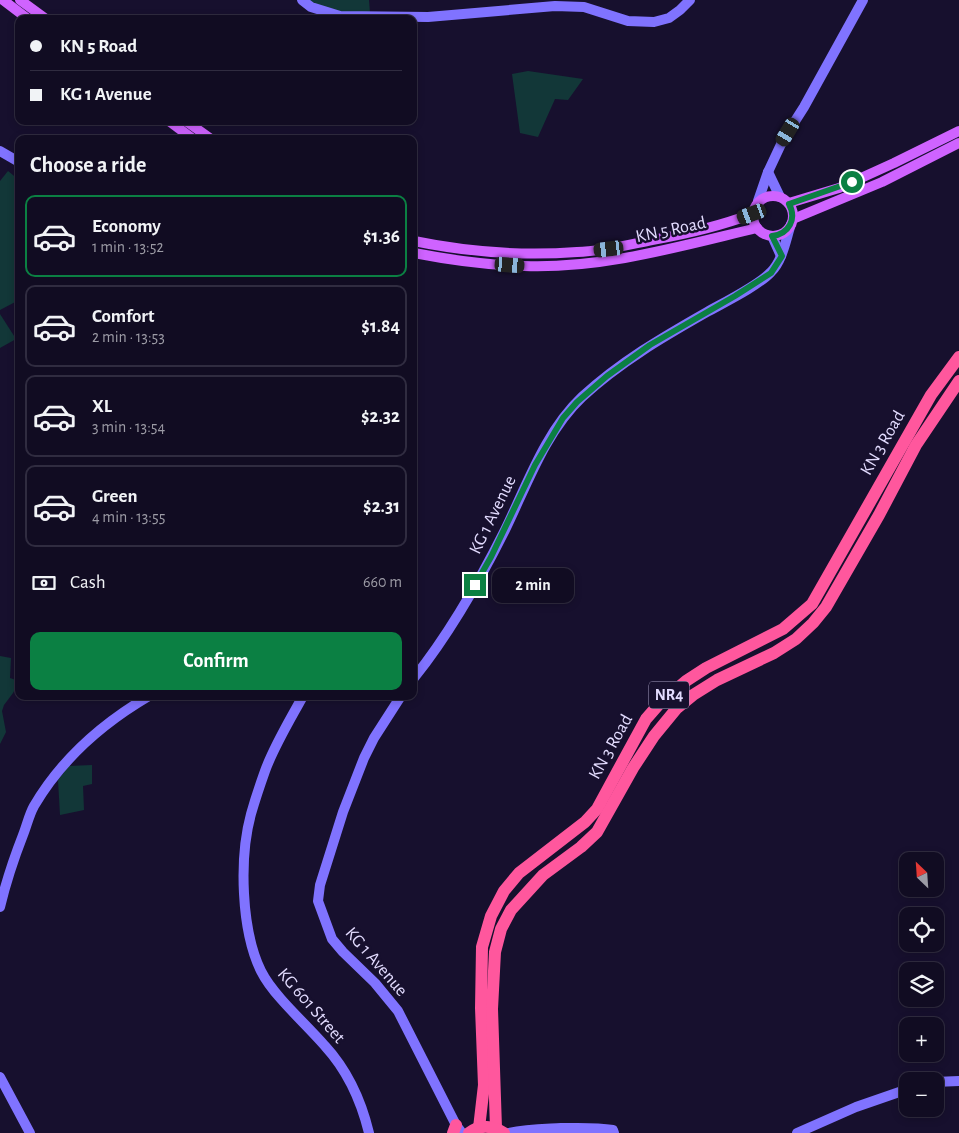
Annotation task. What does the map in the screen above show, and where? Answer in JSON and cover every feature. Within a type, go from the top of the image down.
[{"type":"highway","name":"KN 3 Road","points":[[489,1085],[480,1008],[482,947],[491,916],[504,891],[519,873],[572,833],[596,809],[642,726],[660,704],[686,681],[706,668],[783,629],[812,604],[931,395],[957,362]]},
{"type":"highway","name":"KN 3 Road","points":[[489,1085],[495,952],[501,930],[511,910],[543,875],[581,847],[596,832],[638,760],[654,736],[677,708],[717,680],[774,653],[796,639],[813,623],[826,607],[838,587],[916,445],[959,381]]},
{"type":"highway","name":"NR4","points":[[465,1130],[489,1085]]},
{"type":"highway","name":"NR4","points":[[489,1085],[500,1131]]},
{"type":"highway","name":"NR4","points":[[465,1130],[488,1127],[500,1131]]},
{"type":"main road","points":[[3,0],[23,15]]},
{"type":"main road","points":[[20,0],[41,15]]},
{"type":"main road","points":[[174,125],[188,135]]},
{"type":"main road","points":[[192,125],[205,135]]},
{"type":"main road","points":[[789,204],[839,188],[959,131]]},
{"type":"main road","points":[[792,221],[882,182],[959,143]]},
{"type":"main road","points":[[768,196],[780,197],[789,204],[793,214],[792,221],[783,233],[772,236],[761,232],[757,228],[752,219],[752,214],[758,201],[768,196]]},
{"type":"main road","name":"KN 5 Road","points":[[417,242],[450,248],[492,252],[578,252],[609,249],[681,235],[752,214]]},
{"type":"main road","name":"KN 5 Road","points":[[417,253],[442,259],[481,263],[524,266],[558,265],[618,258],[757,228]]},
{"type":"street","points":[[302,0],[311,7],[337,15]]},
{"type":"street","points":[[417,17],[556,6],[584,7],[628,21],[654,22],[669,18],[690,0]]},
{"type":"street","points":[[758,201],[782,140],[804,107],[863,0]]},
{"type":"street","points":[[0,151],[15,160]]},
{"type":"street","points":[[768,172],[780,197]]},
{"type":"street","name":"KG 1 Avenue","points":[[417,674],[434,653],[458,615],[491,557],[535,465],[563,418],[577,402],[607,376],[650,345],[771,273],[782,256],[792,221]]},
{"type":"street","points":[[772,236],[782,256]]},
{"type":"street","points":[[0,907],[8,878],[33,808],[52,780],[64,763],[81,746],[143,700]]},
{"type":"street","name":"KG 601 Street","points":[[301,700],[266,769],[251,815],[245,850],[243,878],[248,921],[254,954],[261,971],[276,993],[326,1047],[348,1077],[358,1096],[369,1133]]},
{"type":"street","name":"KG 1 Avenue","points":[[398,700],[374,738],[364,758],[343,812],[320,885],[318,902],[332,939],[375,983],[398,1011],[448,1107],[465,1130]]},
{"type":"street","points":[[0,1076],[30,1133]]},
{"type":"street","points":[[944,1082],[959,1081]]},
{"type":"street","points":[[797,1133],[856,1107],[899,1092]]},
{"type":"street","name":"KG 1 Avenue","points":[[448,1107],[465,1130]]},
{"type":"street","points":[[509,1133],[539,1128],[579,1126],[598,1127],[613,1130],[614,1133]]},
{"type":"green space","points":[[302,0],[369,0],[370,13],[332,12]]},
{"type":"green space","points":[[528,71],[583,79],[568,100],[555,99],[538,137],[520,133],[512,74]]},
{"type":"green space","points":[[8,171],[15,177],[15,302],[0,310],[0,181]]},
{"type":"green space","points":[[0,314],[15,340],[0,348]]},
{"type":"green space","points":[[0,656],[11,658],[10,678],[15,680],[15,689],[2,711],[6,732],[0,744]]},
{"type":"green space","points":[[92,765],[92,784],[83,786],[84,810],[60,815],[58,780],[69,766]]},
{"type":"route","points":[[475,585],[504,531],[535,465],[563,418],[577,402],[627,360],[771,273],[782,256],[772,236],[783,233],[791,224],[793,214],[789,204],[852,182]]}]
